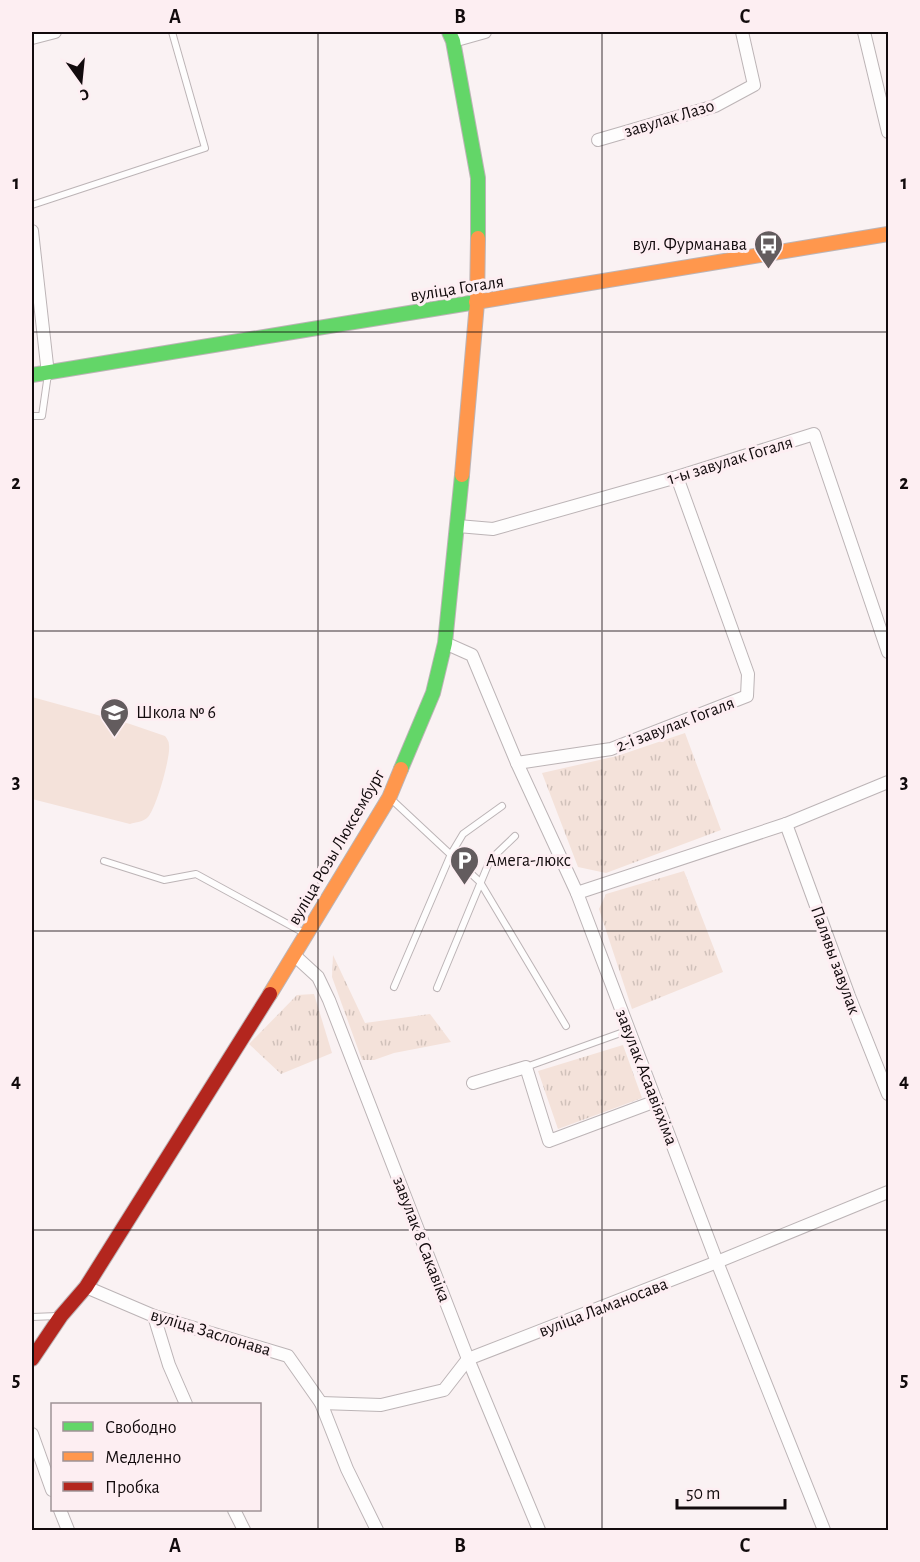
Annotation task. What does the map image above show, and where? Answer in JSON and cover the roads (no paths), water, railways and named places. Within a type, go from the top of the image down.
[{"type":"street","points":[[32,38],[55,32]]},
{"type":"street","points":[[451,36],[485,32]]},
{"type":"street","name":"завулак Лазо","points":[[598,140],[715,106],[754,85],[742,32]]},
{"type":"street","points":[[864,32],[884,95],[888,132]]},
{"type":"street","name":"вуліца Розы Люксембург","points":[[32,1359],[61,1316],[86,1287],[294,955],[389,798],[433,693],[445,643],[458,526],[477,303],[478,178],[451,36]]},
{"type":"street","points":[[32,231],[48,374]]},
{"type":"street","name":"вуліца Гогаля","points":[[32,375],[888,234]]},
{"type":"street","name":"1-ы завулак Гогаля","points":[[458,526],[493,529],[677,477],[814,434],[888,652]]},
{"type":"street","name":"2-і завулак Гогаля","points":[[517,763],[611,749],[747,696],[748,674],[677,477]]},
{"type":"street","name":"завулак Асаавіяхіма","points":[[445,643],[472,655],[517,763],[577,893],[717,1262],[824,1530]]},
{"type":"street","points":[[577,893],[786,824],[888,782]]},
{"type":"street","name":"Палявы завулак","points":[[786,824],[849,996],[888,1094]]},
{"type":"street","name":"завулак 8 Сакавіка","points":[[294,955],[318,977],[329,1000],[468,1359],[539,1530]]},
{"type":"street","points":[[473,1083],[526,1067],[549,1141],[656,1101]]},
{"type":"street","name":"вуліца Ламаносава","points":[[468,1359],[717,1262],[888,1192]]},
{"type":"street","name":"вуліца Заслонава","points":[[86,1287],[154,1316],[288,1356],[321,1403],[346,1469],[377,1530]]},
{"type":"street","points":[[154,1316],[169,1365],[186,1403]]},
{"type":"street","points":[[321,1403],[381,1405],[444,1390],[468,1359]]},
{"type":"street","points":[[32,1434],[51,1487]]},
{"type":"street","points":[[61,1511],[68,1530]]},
{"type":"street","points":[[235,1511],[244,1530]]},
{"type":"lane","points":[[32,205],[205,148],[172,32]]},
{"type":"lane","points":[[32,416],[42,416],[48,374]]},
{"type":"lane","points":[[389,798],[480,882],[566,1026]]},
{"type":"lane","points":[[394,987],[451,854],[463,834],[502,806]]},
{"type":"lane","points":[[436,988],[490,860],[515,836]]},
{"type":"lane","points":[[104,861],[164,880],[196,874],[306,935]]},
{"type":"lane","points":[[526,1067],[629,1030]]},
{"type":"lane","points":[[32,1317],[61,1316]]},
{"type":"place","name":"вул. Фурманава","points":[[768,270]]},
{"type":"place","name":"Школа № 6","points":[[115,738]]},
{"type":"place","name":"Амега-люкс","points":[[465,886]]}]
